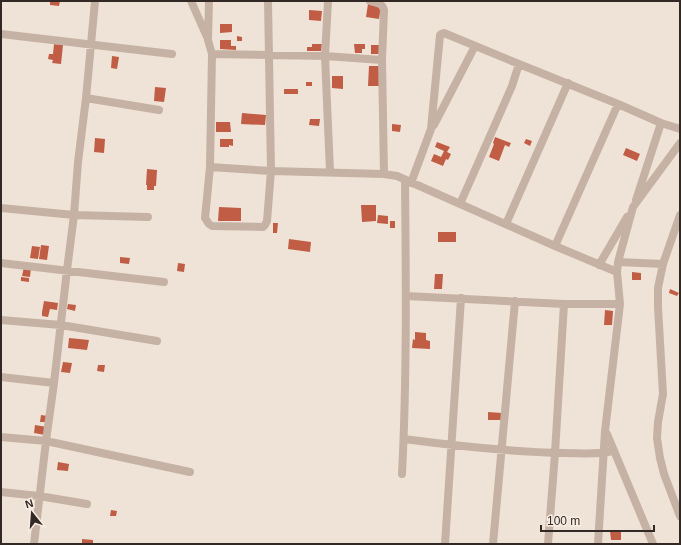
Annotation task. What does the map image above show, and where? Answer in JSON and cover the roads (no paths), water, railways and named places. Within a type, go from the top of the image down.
[{"type":"street","points":[[34,544],[74,215],[78,162],[92,44],[95,1]]},
{"type":"street","points":[[191,1],[208,40],[212,54],[210,167],[205,218],[212,226],[263,227],[267,221],[271,171],[268,1]]},
{"type":"street","points":[[208,40],[209,1]]},
{"type":"street","points":[[328,1],[325,56],[330,172]]},
{"type":"street","points":[[370,1],[381,4],[384,10],[382,60],[384,174]]},
{"type":"street","points":[[431,129],[440,35],[444,33],[680,130]]},
{"type":"street","points":[[1,34],[172,54]]},
{"type":"street","points":[[402,474],[404,440],[408,181],[431,129],[475,46]]},
{"type":"street","points":[[212,54],[325,56],[382,60]]},
{"type":"street","points":[[460,204],[512,86],[519,64]]},
{"type":"street","points":[[506,224],[568,83]]},
{"type":"street","points":[[86,98],[159,110]]},
{"type":"street","points":[[556,246],[618,104]]},
{"type":"street","points":[[598,544],[605,431],[620,304],[617,272],[618,262],[633,207],[661,123]]},
{"type":"street","points":[[599,265],[633,207],[680,142]]},
{"type":"street","points":[[210,167],[271,171],[384,174],[397,176],[617,272]]},
{"type":"street","points":[[1,208],[74,215],[148,217]]},
{"type":"street","points":[[680,215],[663,264],[658,288],[663,394],[657,438],[664,474],[680,516]]},
{"type":"street","points":[[618,262],[663,264]]},
{"type":"street","points":[[1,263],[164,282]]},
{"type":"street","points":[[406,296],[564,304],[620,304]]},
{"type":"street","points":[[445,544],[461,298]]},
{"type":"street","points":[[493,544],[515,301]]},
{"type":"street","points":[[548,544],[564,304]]},
{"type":"street","points":[[1,320],[61,325],[157,341]]},
{"type":"street","points":[[1,377],[54,384]]},
{"type":"street","points":[[605,431],[653,544]]},
{"type":"street","points":[[1,437],[46,441],[190,472]]},
{"type":"street","points":[[404,440],[452,446],[555,453],[604,453],[613,450]]},
{"type":"street","points":[[1,492],[39,496],[87,504]]}]
